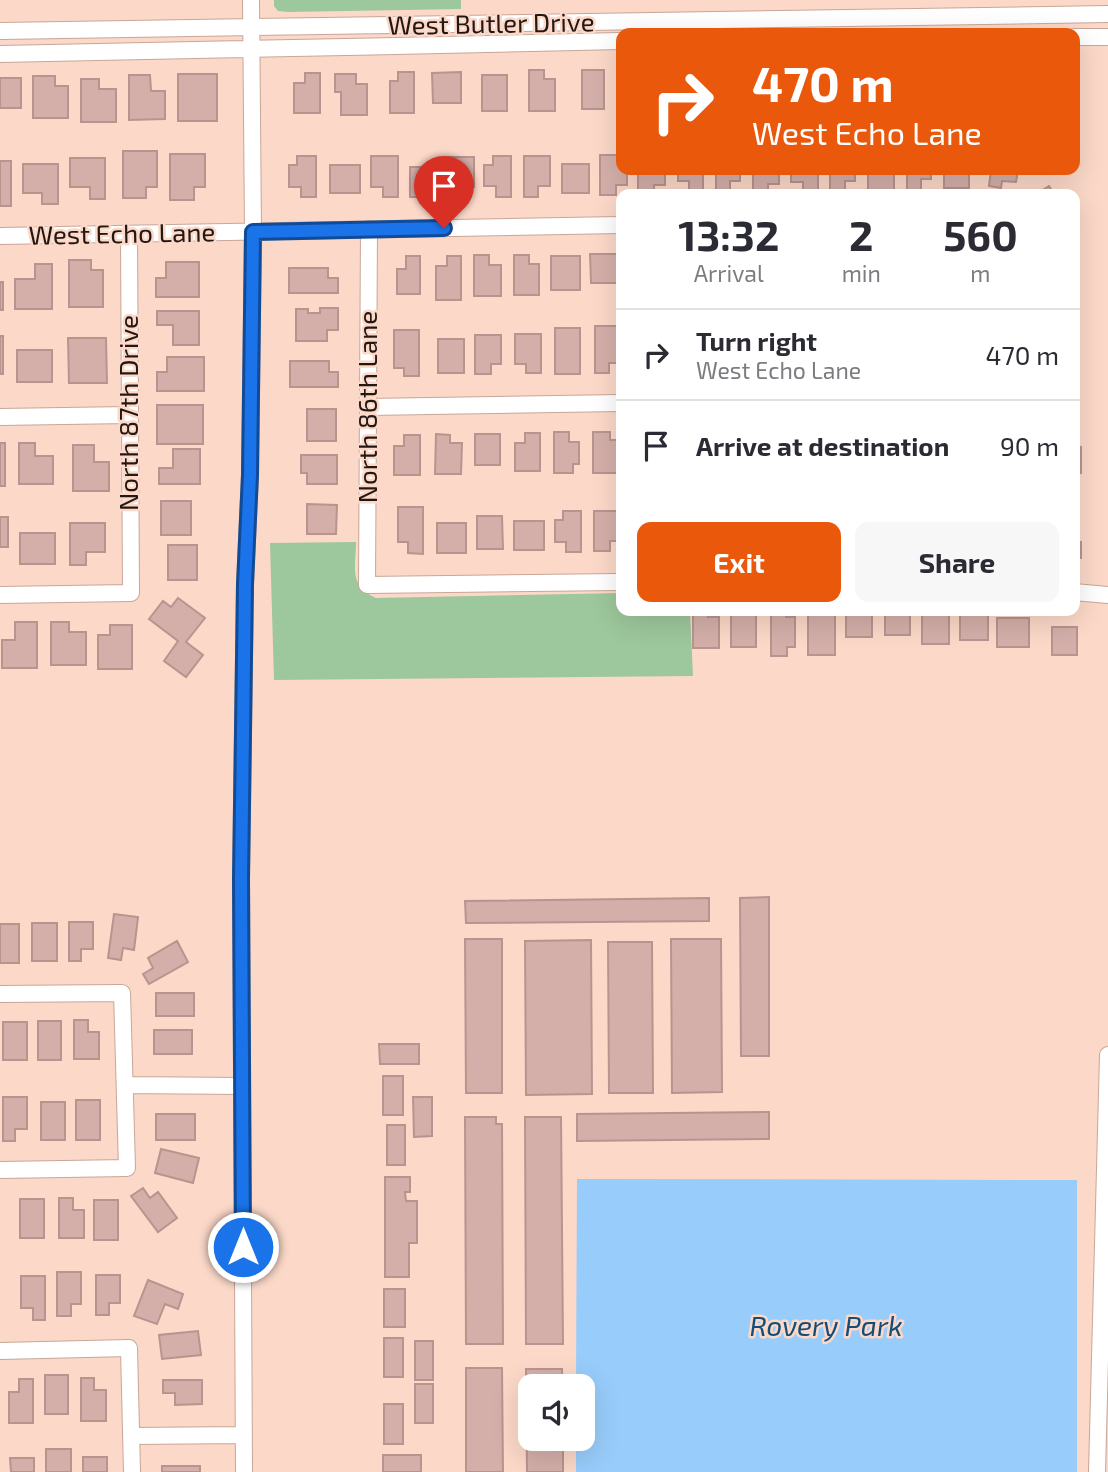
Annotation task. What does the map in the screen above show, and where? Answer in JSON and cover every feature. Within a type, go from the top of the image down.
[{"type":"street","points":[[244,1472],[241,879],[253,232],[251,0]]},
{"type":"street","name":"West Butler Drive","points":[[0,31],[1108,14]]},
{"type":"street","points":[[1080,37],[1108,37]]},
{"type":"street","name":"West Butler Drive","points":[[0,54],[616,41]]},
{"type":"street","name":"West Echo Lane","points":[[0,236],[616,225]]},
{"type":"street","name":"North 86th Lane","points":[[369,229],[367,585],[616,582]]},
{"type":"street","name":"North 87th Drive","points":[[0,595],[131,593],[129,234]]},
{"type":"street","points":[[368,407],[616,403]]},
{"type":"street","points":[[0,417],[128,415]]},
{"type":"street","points":[[1080,593],[1108,595]]},
{"type":"street","points":[[0,994],[122,993],[127,1168],[0,1170]]},
{"type":"street","points":[[1097,1472],[1108,1055]]},
{"type":"street","points":[[125,1085],[242,1086]]},
{"type":"street","points":[[0,1351],[129,1348],[132,1472]]},
{"type":"street","points":[[131,1436],[244,1434]]},
{"type":"green space","points":[[274,0],[461,0],[461,9],[288,12],[278,11]]},
{"type":"green space","points":[[356,542],[357,582],[376,598],[616,593],[616,616],[690,616],[693,676],[274,680],[270,543]]},
{"type":"water","name":"Rovery Park","points":[[577,1179],[1077,1180],[1077,1472],[576,1472],[576,1451],[595,1451],[595,1374],[576,1374]]},
{"type":"building","points":[[529,70],[544,70],[544,79],[555,79],[555,111],[529,111]]},
{"type":"building","points":[[582,70],[604,70],[604,109],[582,109]]},
{"type":"building","points":[[398,72],[414,72],[414,113],[390,113],[390,81],[398,81]]},
{"type":"building","points":[[461,72],[461,103],[433,103],[432,73]]},
{"type":"building","points":[[305,73],[320,73],[320,113],[294,113],[294,83],[305,83]]},
{"type":"building","points":[[178,74],[217,74],[217,121],[178,121]]},
{"type":"building","points":[[335,74],[356,74],[356,84],[367,84],[367,115],[341,115],[341,92],[335,92]]},
{"type":"building","points":[[129,75],[150,75],[151,91],[165,91],[165,119],[129,120]]},
{"type":"building","points":[[482,75],[507,75],[507,111],[482,111]]},
{"type":"building","points":[[33,76],[55,76],[55,86],[68,86],[68,118],[33,118]]},
{"type":"building","points":[[0,78],[21,78],[21,108],[0,108]]},
{"type":"building","points":[[81,79],[99,79],[99,89],[116,89],[116,122],[81,122]]},
{"type":"building","points":[[123,151],[157,151],[157,187],[146,187],[146,198],[123,198]]},
{"type":"building","points":[[170,154],[205,154],[205,187],[194,187],[194,200],[170,200]]},
{"type":"building","points":[[600,155],[616,155],[616,175],[627,175],[627,185],[616,185],[616,195],[600,195]]},
{"type":"building","points":[[297,156],[316,156],[316,197],[301,197],[301,187],[289,187],[289,165],[297,165]]},
{"type":"building","points":[[371,156],[398,156],[398,197],[383,197],[383,187],[371,187]]},
{"type":"building","points":[[493,156],[511,156],[511,197],[496,197],[496,186],[484,186],[484,165],[493,165]]},
{"type":"building","points":[[524,156],[550,156],[550,186],[538,186],[538,197],[524,197]]},
{"type":"building","points":[[447,157],[474,157],[474,187],[464,187],[464,198],[447,198]]},
{"type":"building","points":[[70,158],[105,158],[105,199],[90,199],[90,187],[70,187]]},
{"type":"building","points":[[0,161],[11,161],[11,206],[0,206]]},
{"type":"building","points":[[23,164],[58,164],[58,204],[42,204],[42,193],[23,193]]},
{"type":"building","points":[[562,164],[589,164],[589,193],[562,193]]},
{"type":"building","points":[[330,165],[360,165],[360,193],[330,193]]},
{"type":"building","points":[[410,167],[435,167],[435,197],[410,197]]},
{"type":"building","points":[[638,175],[665,175],[665,185],[654,185],[654,189],[638,189]]},
{"type":"building","points":[[678,175],[703,175],[703,189],[689,189],[689,181],[678,181]]},
{"type":"building","points":[[716,175],[740,175],[740,181],[730,181],[730,189],[716,189]]},
{"type":"building","points":[[753,175],[779,175],[779,184],[768,184],[768,189],[753,189]]},
{"type":"building","points":[[791,175],[818,175],[818,189],[803,189],[803,182],[791,182]]},
{"type":"building","points":[[830,175],[855,175],[855,181],[845,181],[845,189],[830,189]]},
{"type":"building","points":[[868,175],[894,175],[894,189],[868,189]]},
{"type":"building","points":[[907,175],[931,175],[931,179],[921,179],[921,189],[907,189]]},
{"type":"building","points":[[944,175],[969,175],[969,188],[944,188]]},
{"type":"building","points":[[990,175],[1017,175],[1016,182],[1002,181],[1001,188],[989,186]]},
{"type":"building","points":[[590,254],[616,254],[616,283],[591,283]]},
{"type":"building","points":[[474,255],[489,255],[489,265],[501,265],[501,296],[474,296]]},
{"type":"building","points":[[514,255],[529,255],[529,264],[539,264],[539,295],[514,295]]},
{"type":"building","points":[[406,256],[420,256],[420,294],[397,294],[397,269],[406,269]]},
{"type":"building","points":[[447,256],[461,256],[461,300],[436,300],[436,266],[447,266]]},
{"type":"building","points":[[551,256],[580,256],[580,290],[551,290]]},
{"type":"building","points":[[69,260],[91,260],[91,270],[103,270],[103,307],[69,307]]},
{"type":"building","points":[[166,262],[199,262],[199,297],[156,297],[156,278],[166,278]]},
{"type":"building","points":[[35,264],[52,264],[52,309],[15,309],[15,279],[35,279]]},
{"type":"building","points":[[289,268],[328,268],[328,278],[338,278],[338,293],[289,293]]},
{"type":"building","points":[[0,282],[3,282],[3,310],[0,310]]},
{"type":"building","points":[[320,308],[338,308],[338,330],[327,330],[327,341],[296,341],[296,309],[320,313]]},
{"type":"building","points":[[157,311],[199,311],[199,345],[173,345],[173,325],[157,325]]},
{"type":"building","points":[[595,326],[616,326],[616,363],[609,363],[609,373],[595,373]]},
{"type":"building","points":[[555,328],[580,328],[580,374],[555,374]]},
{"type":"building","points":[[394,330],[419,330],[419,376],[404,376],[404,368],[394,368]]},
{"type":"building","points":[[515,334],[541,334],[541,373],[526,373],[526,364],[515,364]]},
{"type":"building","points":[[475,335],[501,335],[501,364],[491,364],[491,374],[475,374]]},
{"type":"building","points":[[0,336],[3,336],[3,374],[0,374]]},
{"type":"building","points":[[68,338],[106,338],[107,383],[69,383]]},
{"type":"building","points":[[438,339],[464,339],[464,373],[438,373]]},
{"type":"building","points":[[17,350],[52,350],[52,382],[17,382]]},
{"type":"building","points":[[167,357],[204,357],[204,391],[157,391],[157,372],[167,372]]},
{"type":"building","points":[[290,361],[329,361],[329,372],[338,372],[338,387],[290,387]]},
{"type":"building","points":[[157,405],[203,405],[203,444],[157,444]]},
{"type":"building","points":[[307,409],[336,409],[336,441],[307,441]]},
{"type":"building","points":[[554,432],[569,432],[569,442],[579,442],[579,464],[573,464],[573,473],[554,473]]},
{"type":"building","points":[[593,432],[610,432],[610,440],[616,440],[616,473],[593,473]]},
{"type":"building","points":[[525,433],[540,433],[540,471],[515,471],[515,443],[525,443]]},
{"type":"building","points":[[436,434],[450,435],[450,443],[462,443],[461,474],[435,474]]},
{"type":"building","points":[[475,434],[500,434],[500,465],[475,465]]},
{"type":"building","points":[[404,435],[420,435],[420,475],[394,475],[394,446],[404,446]]},
{"type":"building","points":[[0,443],[5,443],[5,486],[0,486]]},
{"type":"building","points":[[19,443],[35,443],[35,456],[53,456],[53,484],[19,484]]},
{"type":"building","points":[[73,445],[94,445],[94,462],[109,462],[109,491],[73,491]]},
{"type":"building","points":[[173,449],[200,449],[200,484],[159,484],[159,468],[173,468]]},
{"type":"building","points":[[301,455],[337,455],[337,484],[307,484],[307,473],[301,473]]},
{"type":"building","points":[[161,501],[191,501],[191,535],[161,535]]},
{"type":"building","points":[[307,504],[337,505],[336,534],[307,534]]},
{"type":"building","points":[[398,507],[423,507],[423,554],[408,553],[408,542],[398,542]]},
{"type":"building","points":[[563,511],[581,511],[581,552],[566,552],[566,542],[555,542],[555,520],[563,520]]},
{"type":"building","points":[[594,511],[616,511],[616,541],[610,541],[610,551],[594,551]]},
{"type":"building","points":[[477,516],[502,516],[503,549],[477,549]]},
{"type":"building","points":[[0,517],[8,517],[8,547],[0,547]]},
{"type":"building","points":[[514,521],[544,521],[544,550],[514,550]]},
{"type":"building","points":[[70,523],[105,523],[105,552],[86,552],[86,565],[70,565]]},
{"type":"building","points":[[437,523],[466,523],[466,553],[437,553]]},
{"type":"building","points":[[20,533],[55,533],[55,564],[20,564]]},
{"type":"building","points":[[168,545],[197,545],[197,580],[168,580]]},
{"type":"building","points":[[178,598],[205,618],[186,642],[203,655],[186,677],[164,661],[178,641],[149,619],[163,601],[171,607]]},
{"type":"building","points":[[693,616],[719,617],[719,648],[693,648]]},
{"type":"building","points":[[731,616],[756,616],[756,647],[731,647]]},
{"type":"building","points":[[771,616],[795,617],[795,647],[787,647],[787,656],[771,656]]},
{"type":"building","points":[[808,616],[835,616],[835,655],[808,655]]},
{"type":"building","points":[[846,616],[872,616],[872,637],[846,637]]},
{"type":"building","points":[[885,616],[910,616],[910,635],[885,635]]},
{"type":"building","points":[[922,616],[949,616],[949,644],[922,644]]},
{"type":"building","points":[[960,616],[988,616],[988,640],[960,640]]},
{"type":"building","points":[[997,618],[1029,618],[1029,647],[997,647]]},
{"type":"building","points":[[15,622],[37,622],[37,668],[2,668],[2,640],[15,640]]},
{"type":"building","points":[[51,622],[69,622],[69,632],[86,632],[86,665],[51,665]]},
{"type":"building","points":[[110,625],[132,625],[132,669],[98,669],[98,635],[110,635]]},
{"type":"building","points":[[1052,627],[1077,627],[1077,655],[1052,655]]},
{"type":"building","points":[[769,897],[769,1056],[741,1056],[740,898]]},
{"type":"building","points":[[709,898],[709,921],[466,923],[465,901]]},
{"type":"building","points":[[114,914],[138,917],[134,950],[123,948],[121,960],[108,958]]},
{"type":"building","points":[[69,922],[93,922],[93,949],[81,949],[81,961],[69,961]]},
{"type":"building","points":[[32,923],[57,923],[57,961],[32,961]]},
{"type":"building","points":[[0,924],[19,924],[19,963],[0,963]]},
{"type":"building","points":[[465,939],[502,939],[502,1093],[466,1093]]},
{"type":"building","points":[[671,939],[721,939],[722,1092],[672,1093]]},
{"type":"building","points":[[591,940],[592,1094],[526,1095],[525,941]]},
{"type":"building","points":[[177,941],[188,962],[149,984],[143,974],[153,968],[148,958]]},
{"type":"building","points":[[608,942],[652,942],[653,1093],[609,1093]]},
{"type":"building","points":[[156,993],[194,993],[194,1016],[156,1016]]},
{"type":"building","points":[[74,1020],[88,1020],[88,1032],[99,1032],[99,1059],[74,1059]]},
{"type":"building","points":[[38,1021],[61,1021],[61,1060],[38,1060]]},
{"type":"building","points":[[3,1022],[27,1022],[27,1060],[3,1060]]},
{"type":"building","points":[[154,1030],[192,1030],[192,1054],[154,1054]]},
{"type":"building","points":[[379,1044],[419,1044],[419,1064],[380,1064]]},
{"type":"building","points":[[383,1076],[403,1076],[403,1115],[383,1115]]},
{"type":"building","points":[[3,1097],[27,1097],[27,1129],[15,1129],[15,1141],[3,1141]]},
{"type":"building","points":[[413,1097],[432,1097],[432,1136],[414,1137]]},
{"type":"building","points":[[76,1100],[100,1100],[100,1140],[76,1140]]},
{"type":"building","points":[[41,1102],[65,1102],[65,1140],[41,1140]]},
{"type":"building","points":[[769,1112],[769,1139],[577,1141],[577,1114]]},
{"type":"building","points":[[156,1114],[195,1114],[195,1140],[156,1140]]},
{"type":"building","points":[[465,1117],[496,1117],[496,1124],[502,1124],[503,1344],[466,1344]]},
{"type":"building","points":[[525,1117],[561,1117],[563,1344],[526,1344]]},
{"type":"building","points":[[387,1125],[405,1125],[405,1165],[387,1165]]},
{"type":"building","points":[[161,1149],[199,1158],[193,1183],[155,1173]]},
{"type":"building","points":[[385,1177],[410,1177],[410,1192],[405,1192],[406,1201],[417,1201],[417,1243],[409,1243],[409,1277],[385,1277]]},
{"type":"building","points":[[143,1188],[150,1198],[158,1192],[177,1218],[158,1232],[131,1196]]},
{"type":"building","points":[[59,1198],[73,1198],[73,1210],[84,1210],[84,1238],[59,1238]]},
{"type":"building","points":[[20,1199],[44,1199],[44,1238],[20,1238]]},
{"type":"building","points":[[94,1200],[118,1200],[118,1240],[94,1240]]},
{"type":"building","points":[[57,1272],[81,1272],[81,1304],[71,1304],[71,1316],[57,1316]]},
{"type":"building","points":[[96,1275],[120,1275],[120,1303],[109,1303],[109,1315],[96,1315]]},
{"type":"building","points":[[21,1276],[45,1276],[45,1320],[33,1320],[33,1308],[21,1308]]},
{"type":"building","points":[[148,1280],[183,1294],[178,1309],[165,1304],[157,1324],[134,1316]]},
{"type":"building","points":[[384,1289],[405,1289],[405,1327],[384,1327]]},
{"type":"building","points":[[198,1331],[201,1355],[162,1359],[159,1335]]},
{"type":"building","points":[[384,1338],[403,1338],[403,1377],[384,1377]]},
{"type":"building","points":[[415,1341],[433,1341],[433,1380],[415,1380]]},
{"type":"building","points":[[466,1368],[502,1368],[503,1472],[466,1472]]},
{"type":"building","points":[[526,1369],[562,1369],[562,1374],[526,1374]]},
{"type":"building","points":[[45,1375],[68,1375],[68,1414],[45,1414]]},
{"type":"building","points":[[81,1378],[94,1378],[94,1390],[106,1390],[106,1421],[81,1421]]},
{"type":"building","points":[[19,1379],[33,1379],[33,1423],[9,1423],[9,1392],[19,1392]]},
{"type":"building","points":[[163,1380],[202,1380],[202,1404],[175,1405],[175,1393],[163,1393]]},
{"type":"building","points":[[415,1384],[433,1384],[433,1423],[415,1423]]},
{"type":"building","points":[[384,1404],[403,1404],[403,1444],[384,1444]]},
{"type":"building","points":[[46,1449],[71,1449],[71,1472],[46,1472]]},
{"type":"building","points":[[527,1451],[563,1451],[563,1472],[527,1472]]},
{"type":"building","points":[[383,1455],[421,1455],[421,1472],[383,1472]]},
{"type":"building","points":[[83,1457],[107,1457],[107,1472],[83,1472]]},
{"type":"building","points":[[10,1458],[34,1458],[34,1472],[11,1472]]},
{"type":"building","points":[[162,1466],[200,1466],[200,1472],[162,1472]]},
{"type":"route","points":[[243,1247],[241,879],[253,232],[444,228]]}]
